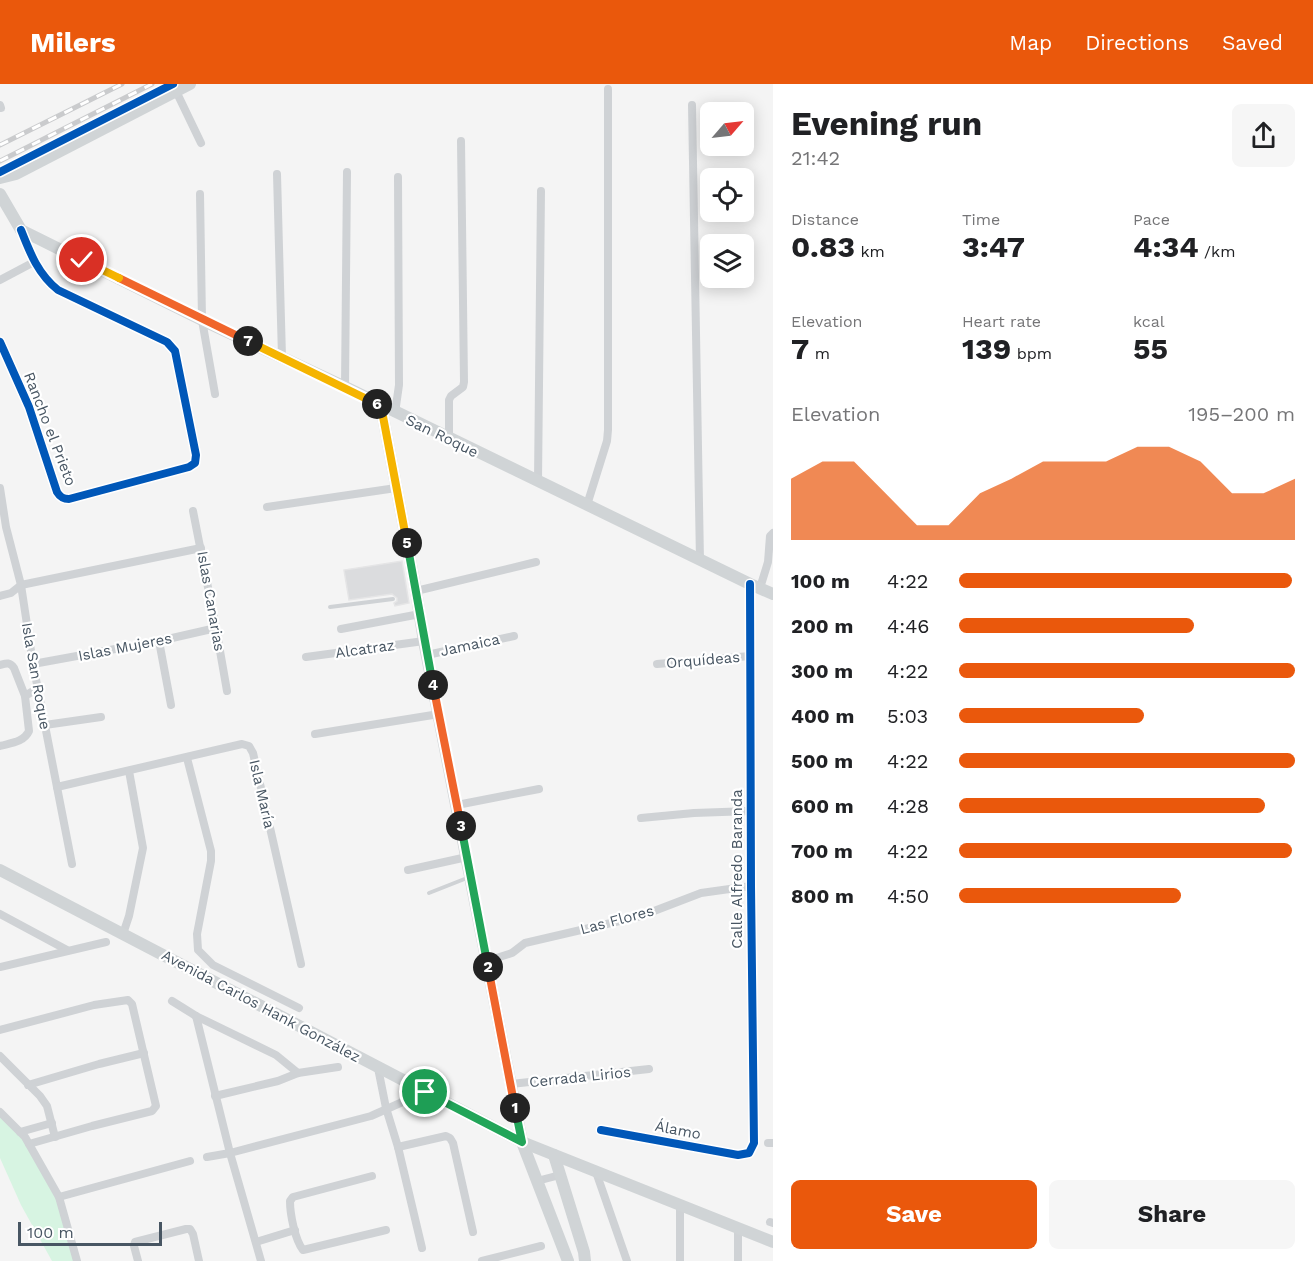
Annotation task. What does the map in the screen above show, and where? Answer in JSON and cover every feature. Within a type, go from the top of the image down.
[{"type":"main road","points":[[0,178],[15,174],[190,84]]},
{"type":"main road","points":[[0,188],[15,174]]},
{"type":"main road","points":[[0,194],[21,230]]},
{"type":"main road","name":"San Roque","points":[[21,230],[202,320],[587,504],[700,561],[773,594]]},
{"type":"main road","points":[[381,406],[412,594],[420,614],[522,1142],[568,1261]]},
{"type":"main road","name":"Avenida Carlos Hank González","points":[[0,870],[522,1142],[773,1242]]},
{"type":"main road","points":[[554,1155],[585,1261]]},
{"type":"street","points":[[587,504],[609,430],[608,89]]},
{"type":"street","points":[[176,91],[201,143]]},
{"type":"street","points":[[692,105],[700,561]]},
{"type":"street","points":[[449,439],[449,400],[463,387],[464,382],[461,141]]},
{"type":"street","points":[[345,387],[347,172]]},
{"type":"street","points":[[277,174],[282,357]]},
{"type":"street","points":[[395,413],[399,385],[398,177]]},
{"type":"street","points":[[538,482],[541,191]]},
{"type":"street","points":[[200,194],[202,320],[215,394]]},
{"type":"street","points":[[0,280],[34,262],[21,230]]},
{"type":"street","name":"Rancho el Prieto","points":[[0,342],[29,407],[60,496],[69,499],[189,467],[195,463],[194,444],[175,351],[172,346],[58,290],[34,262]]},
{"type":"street","name":"Isla San Roque","points":[[0,488],[3,528],[21,585],[33,664],[72,864]]},
{"type":"street","points":[[267,507],[396,488]]},
{"type":"street","name":"Islas Canarias","points":[[193,512],[227,692]]},
{"type":"street","name":"Calle Alfredo Baranda","points":[[749,1153],[754,1143],[750,656],[755,586],[768,562],[770,536],[773,533]]},
{"type":"street","points":[[0,596],[11,593],[21,585],[201,548]]},
{"type":"street","points":[[412,594],[536,562]]},
{"type":"street","points":[[341,629],[420,614]]},
{"type":"street","name":"Islas Mujeres","points":[[33,664],[216,628]]},
{"type":"street","name":"Jamaica","points":[[427,655],[514,636]]},
{"type":"street","points":[[159,641],[171,705]]},
{"type":"street","name":"Alcatraz","points":[[306,657],[424,641]]},
{"type":"street","name":"Orquídeas","points":[[657,664],[750,656]]},
{"type":"street","points":[[0,665],[7,663],[14,668],[25,696],[29,731],[27,736],[21,740],[0,746]]},
{"type":"street","points":[[25,696],[38,688]]},
{"type":"street","points":[[315,734],[439,714]]},
{"type":"street","points":[[45,725],[101,717]]},
{"type":"street","name":"Isla María","points":[[57,787],[242,744],[249,746],[254,753],[301,964]]},
{"type":"street","points":[[187,758],[211,851],[197,934],[198,950],[213,965],[299,1008]]},
{"type":"street","points":[[123,934],[143,848],[129,771]]},
{"type":"street","points":[[457,805],[540,789]]},
{"type":"street","points":[[641,818],[750,811]]},
{"type":"street","points":[[408,870],[467,857]]},
{"type":"street","name":"Las Flores","points":[[487,961],[512,953],[525,943],[641,916],[701,893],[751,886]]},
{"type":"street","points":[[0,914],[67,950]]},
{"type":"street","points":[[0,967],[106,942]]},
{"type":"street","points":[[0,1030],[94,1005],[128,999],[132,1004],[156,1106],[153,1111],[29,1144]]},
{"type":"street","points":[[172,1001],[196,1016],[276,1055],[298,1073]]},
{"type":"street","points":[[196,1016],[230,1153],[261,1261]]},
{"type":"street","points":[[28,1085],[144,1053]]},
{"type":"street","points":[[0,1056],[47,1106],[55,1137]]},
{"type":"street","points":[[215,1096],[278,1082],[298,1073],[338,1067]]},
{"type":"street","points":[[378,1068],[422,1248]]},
{"type":"street","name":"Cerrada Lirios","points":[[511,1084],[649,1069]]},
{"type":"street","points":[[207,1158],[371,1116],[425,1092]]},
{"type":"street","points":[[0,1112],[29,1144],[59,1197],[77,1261]]},
{"type":"street","points":[[20,1132],[52,1123]]},
{"type":"street","name":"Álamo","points":[[601,1130],[738,1155],[749,1153]]},
{"type":"street","points":[[398,1146],[446,1136],[450,1138],[473,1232]]},
{"type":"street","points":[[59,1197],[190,1161]]},
{"type":"street","points":[[596,1172],[627,1261]]},
{"type":"street","points":[[537,1181],[560,1175]]},
{"type":"street","points":[[372,1176],[293,1197],[290,1206],[299,1246],[303,1250],[386,1230]]},
{"type":"street","points":[[680,1206],[680,1261]]},
{"type":"street","points":[[138,1261],[135,1242],[190,1229],[199,1261]]},
{"type":"street","points":[[738,1229],[738,1261]]},
{"type":"street","points":[[256,1242],[295,1230]]},
{"type":"street","points":[[482,1261],[541,1246]]},
{"type":"lane","points":[[330,607],[393,599]]},
{"type":"lane","points":[[429,893],[471,877]]},
{"type":"green space","points":[[0,1113],[29,1144],[59,1197],[77,1261],[52,1261],[21,1205],[0,1158]]},
{"type":"building","points":[[402,561],[409,603],[395,606],[397,598],[392,594],[349,600],[344,570]]},
{"type":"railway","points":[[0,145],[122,84]]},
{"type":"railway","points":[[0,161],[152,84]]},
{"type":"cycle path","points":[[0,172],[173,84]]},
{"type":"cycle path","points":[[0,342],[29,407],[57,492],[65,499],[189,467],[195,463],[196,455],[175,351],[167,342],[58,290],[40,270],[21,230]]},
{"type":"cycle path","points":[[601,1130],[738,1155],[749,1153],[754,1143],[750,584]]},
{"type":"route","points":[[82,260],[381,406],[424,641],[522,1142],[425,1092]]}]
